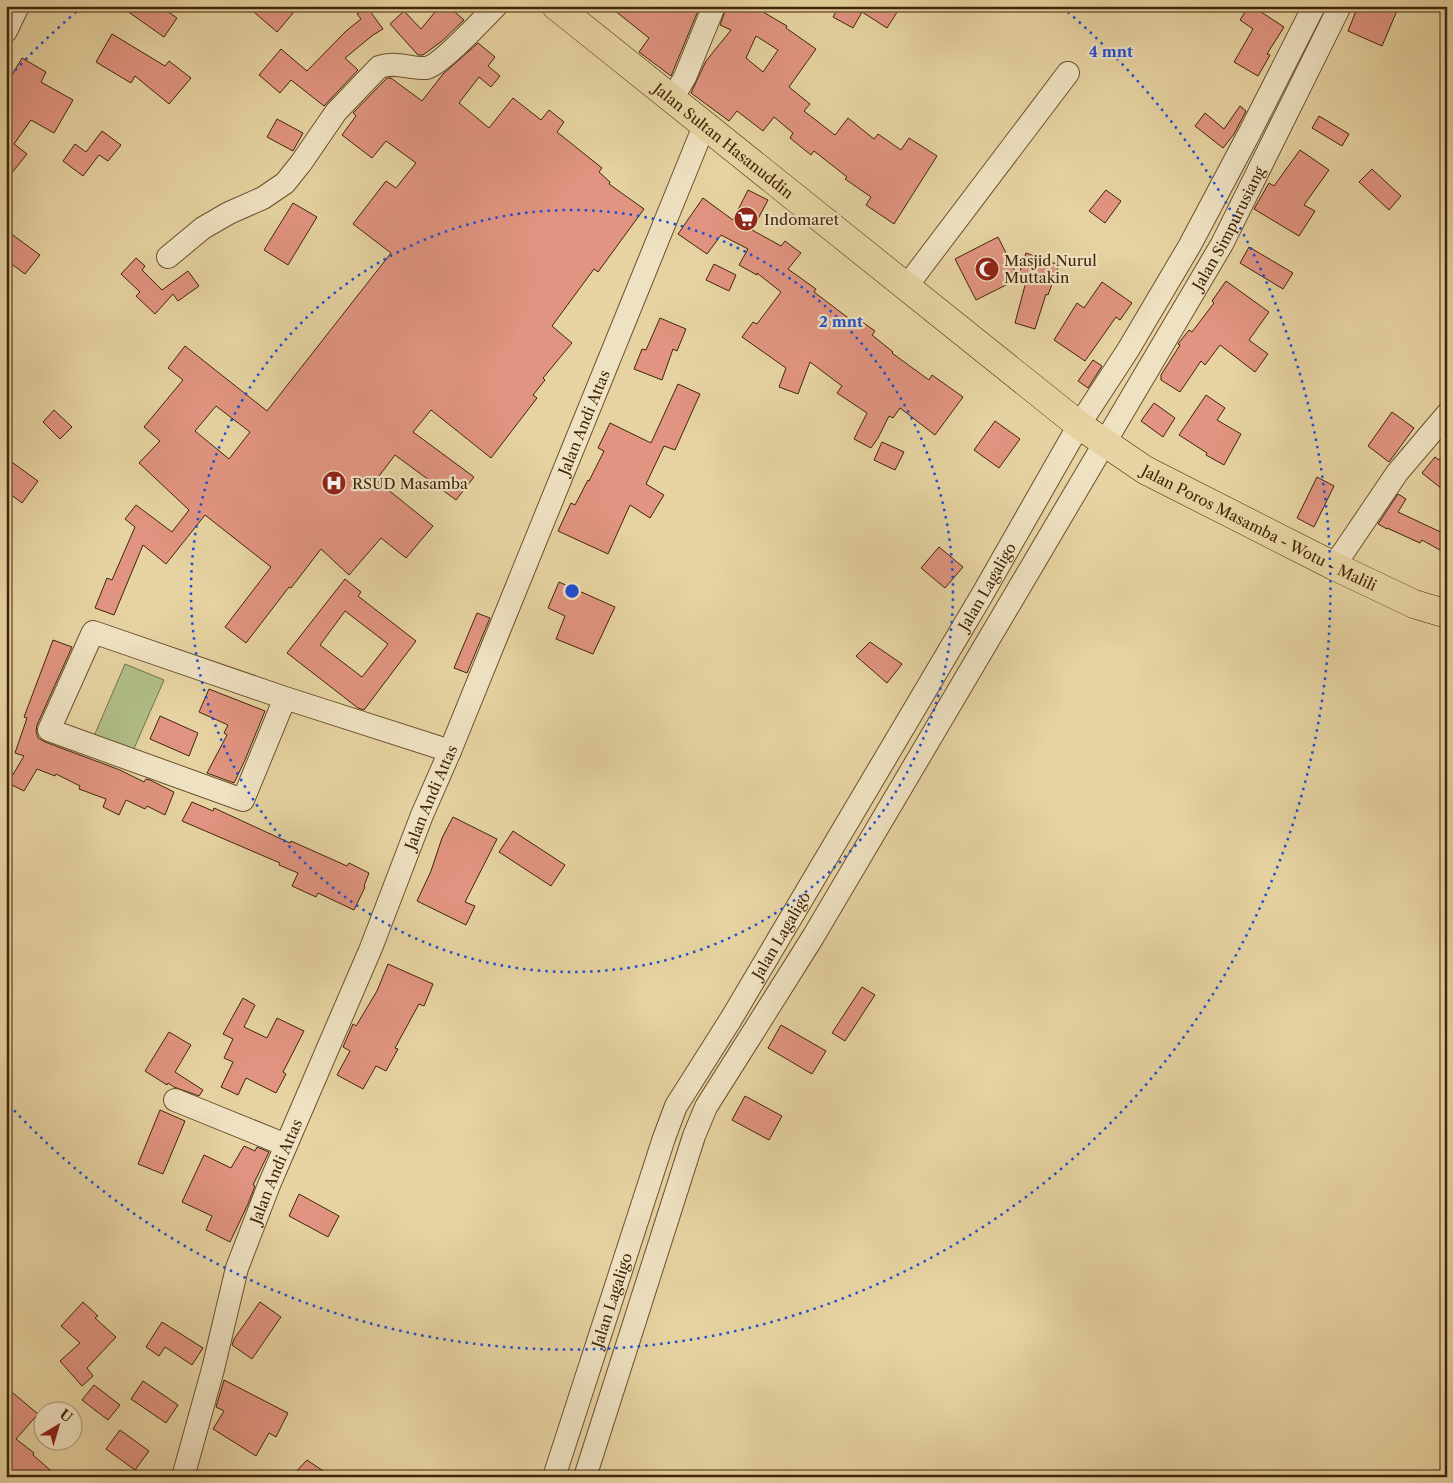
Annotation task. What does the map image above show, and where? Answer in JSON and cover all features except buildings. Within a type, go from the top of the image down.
[{"type":"highway","name":"Jalan Sultan Hasanuddin","points":[[556,6],[1079,425]]},
{"type":"highway","name":"Jalan Poros Masamba - Wotu - Malili","points":[[1079,425],[1145,470],[1334,566],[1414,604],[1447,614]]},
{"type":"street","points":[[6,31],[18,6]]},
{"type":"street","points":[[168,257],[203,228],[229,213],[263,198],[285,182],[301,163],[336,112],[379,66],[388,63],[428,68],[448,54],[496,6]]},
{"type":"street","points":[[672,99],[685,77],[714,6]]},
{"type":"street","name":"Jalan Simpurusiang","points":[[1079,425],[1128,350],[1190,245],[1314,6]]},
{"type":"street","name":"Jalan Simpurusiang","points":[[1104,443],[1222,244],[1340,6]]},
{"type":"street","points":[[906,287],[1068,73]]},
{"type":"street","name":"Jalan Andi Attas","points":[[183,1477],[213,1369],[237,1268],[286,1145],[371,948],[422,815],[450,751],[704,126]]},
{"type":"street","points":[[1334,566],[1397,473],[1447,414]]},
{"type":"street","name":"Jalan Lagaligo","points":[[554,1477],[676,1106],[736,1010],[972,612],[1079,425]]},
{"type":"street","name":"Jalan Lagaligo","points":[[585,1477],[694,1136],[706,1107],[813,937],[1104,443]]},
{"type":"street","points":[[285,698],[243,800],[49,730],[93,632],[285,698],[450,751]]},
{"type":"street","points":[[176,1100],[286,1145]]},
{"type":"green space","points":[[125,664],[164,680],[132,753],[94,736]]},
{"type":"place","name":"Indomaret","points":[[746,219]]},
{"type":"place","name":"Masjid Nurul Muttakin","points":[[987,269]]},
{"type":"place","name":"RSUD Masamba","points":[[334,483]]}]
